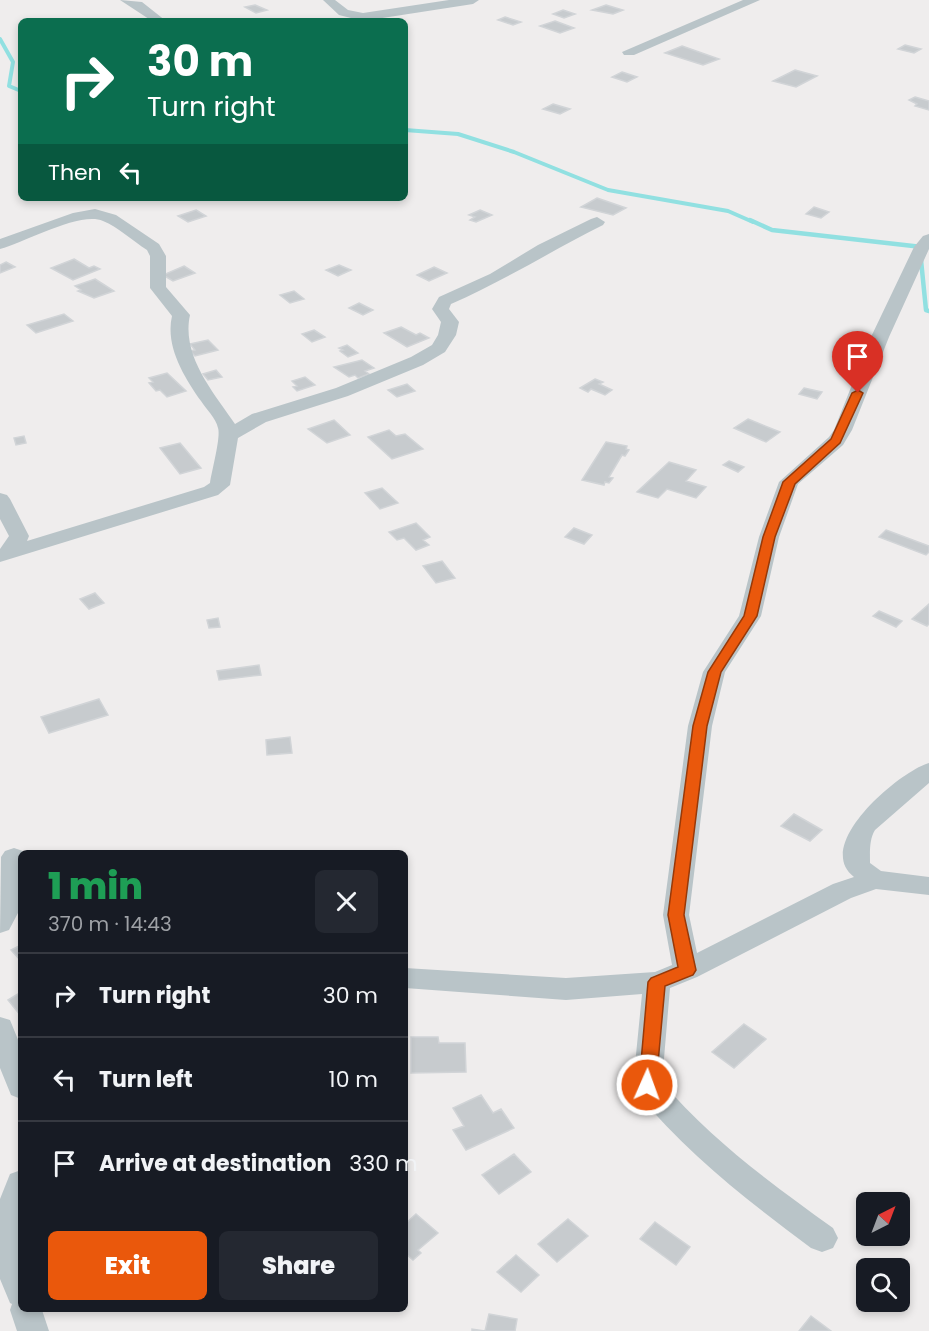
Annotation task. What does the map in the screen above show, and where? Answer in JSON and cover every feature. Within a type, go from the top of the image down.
[{"type":"street","points":[[126,0],[138,5],[156,18]]},
{"type":"street","points":[[329,0],[334,8],[346,14],[363,17],[473,0]]},
{"type":"street","points":[[629,52],[754,0]]},
{"type":"street","points":[[0,244],[60,221],[95,214],[120,223],[153,247],[158,256],[158,288],[181,315],[178,324],[182,351],[202,390],[227,426],[230,435],[224,453],[220,485],[211,491],[5,555]]},
{"type":"street","points":[[230,435],[259,418],[342,392],[417,361],[439,348],[447,334],[450,322],[440,309],[445,301],[501,275],[549,245],[597,222]]},
{"type":"street","points":[[687,970],[676,915],[700,726],[714,672],[750,616],[769,537],[789,482],[836,441],[843,430],[880,337],[922,247],[929,239]]},
{"type":"street","points":[[0,499],[19,536],[5,555]]},
{"type":"street","points":[[875,880],[858,867],[857,847],[862,830],[917,778],[929,771]]},
{"type":"street","points":[[0,923],[6,910],[12,855]]},
{"type":"street","points":[[408,978],[566,989],[657,982],[687,970],[842,891],[875,880],[929,886]]},
{"type":"street","points":[[657,982],[647,1085],[667,1110],[755,1189],[822,1238]]},
{"type":"street","points":[[0,1028],[18,1079]]},
{"type":"street","points":[[18,1190],[14,1199],[11,1234],[11,1261],[18,1283]]},
{"type":"street","points":[[27,1312],[33,1331]]},
{"type":"building","points":[[255,5],[267,10],[256,13],[245,7]]},
{"type":"building","points":[[606,5],[623,10],[613,14],[592,10]]},
{"type":"building","points":[[563,10],[575,14],[564,18],[553,14]]},
{"type":"building","points":[[505,17],[521,22],[513,25],[498,20]]},
{"type":"building","points":[[555,21],[574,28],[560,33],[540,26]]},
{"type":"building","points":[[905,45],[921,49],[914,53],[898,49]]},
{"type":"building","points":[[682,46],[719,59],[703,65],[665,53]]},
{"type":"building","points":[[795,70],[817,76],[796,87],[773,81]]},
{"type":"building","points":[[622,72],[637,77],[627,82],[612,77]]},
{"type":"building","points":[[915,97],[929,101],[929,110],[915,106],[917,104],[909,100]]},
{"type":"building","points":[[553,104],[570,109],[560,114],[543,109]]},
{"type":"building","points":[[597,198],[626,208],[613,215],[581,207]]},
{"type":"building","points":[[814,207],[829,212],[821,218],[806,214]]},
{"type":"building","points":[[196,210],[206,216],[188,222],[178,216]]},
{"type":"building","points":[[480,210],[492,215],[476,222],[470,220],[475,217],[469,215]]},
{"type":"building","points":[[74,259],[89,268],[94,266],[100,269],[73,280],[51,268]]},
{"type":"building","points":[[6,262],[15,267],[0,273],[0,265]]},
{"type":"building","points":[[339,265],[351,270],[338,276],[326,270]]},
{"type":"building","points":[[184,266],[195,273],[173,281],[163,275]]},
{"type":"building","points":[[434,267],[447,273],[429,281],[417,275]]},
{"type":"building","points":[[95,279],[114,291],[94,298],[78,291],[81,290],[75,286]]},
{"type":"building","points":[[294,291],[304,299],[290,303],[280,295]]},
{"type":"building","points":[[359,303],[373,310],[363,315],[349,308]]},
{"type":"building","points":[[64,314],[73,321],[36,333],[27,325]]},
{"type":"building","points":[[401,327],[416,335],[420,333],[429,338],[407,347],[384,333]]},
{"type":"building","points":[[314,330],[325,337],[312,342],[302,334]]},
{"type":"building","points":[[208,340],[218,350],[195,356],[190,351],[195,350],[190,344]]},
{"type":"building","points":[[347,345],[358,353],[348,357],[340,351],[343,350],[339,348]]},
{"type":"building","points":[[362,360],[374,368],[365,371],[369,374],[358,378],[355,375],[349,377],[334,367]]},
{"type":"building","points":[[216,370],[222,377],[208,380],[203,374]]},
{"type":"building","points":[[167,373],[186,391],[167,397],[160,390],[156,391],[149,383],[153,382],[149,378]]},
{"type":"building","points":[[305,377],[315,385],[297,391],[293,387],[297,386],[292,381]]},
{"type":"building","points":[[595,379],[603,382],[599,384],[612,390],[605,395],[591,389],[588,392],[580,388]]},
{"type":"building","points":[[407,384],[415,391],[397,397],[388,390]]},
{"type":"building","points":[[804,388],[822,392],[817,399],[799,394]]},
{"type":"building","points":[[748,419],[780,432],[766,442],[734,428]]},
{"type":"building","points":[[334,420],[350,435],[327,443],[308,429]]},
{"type":"building","points":[[389,430],[396,436],[405,434],[423,449],[392,459],[368,437]]},
{"type":"building","points":[[24,436],[26,443],[16,445],[14,438]]},
{"type":"building","points":[[606,442],[627,446],[626,449],[629,450],[625,456],[622,455],[609,477],[613,478],[604,485],[582,480]]},
{"type":"building","points":[[180,443],[201,468],[180,474],[160,448]]},
{"type":"building","points":[[729,461],[744,467],[738,472],[723,465]]},
{"type":"building","points":[[669,462],[696,470],[686,481],[706,487],[696,498],[667,489],[658,498],[637,492]]},
{"type":"building","points":[[382,488],[398,503],[380,509],[365,493]]},
{"type":"building","points":[[416,523],[430,537],[423,540],[429,545],[416,550],[404,538],[397,540],[389,532]]},
{"type":"building","points":[[574,528],[592,535],[584,544],[565,537]]},
{"type":"building","points":[[886,530],[929,546],[929,552],[926,555],[879,537]]},
{"type":"building","points":[[442,561],[455,578],[436,583],[423,566]]},
{"type":"building","points":[[95,593],[104,603],[89,609],[80,599]]},
{"type":"building","points":[[929,604],[929,624],[927,626],[912,619]]},
{"type":"building","points":[[879,611],[902,621],[896,627],[873,616]]},
{"type":"building","points":[[218,618],[220,627],[209,628],[207,620]]},
{"type":"building","points":[[259,665],[261,675],[219,680],[217,671]]},
{"type":"building","points":[[99,699],[108,715],[49,733],[41,717]]},
{"type":"building","points":[[290,737],[292,753],[267,755],[266,740]]},
{"type":"building","points":[[794,814],[822,830],[810,841],[781,826]]},
{"type":"building","points":[[18,946],[18,958],[11,950]]},
{"type":"building","points":[[18,994],[18,1012],[8,1000]]},
{"type":"building","points":[[744,1024],[766,1039],[734,1068],[712,1052]]},
{"type":"building","points":[[411,1037],[438,1037],[439,1043],[465,1043],[466,1072],[411,1073]]},
{"type":"building","points":[[481,1095],[493,1113],[501,1109],[514,1128],[466,1150],[453,1130],[464,1126],[453,1108]]},
{"type":"building","points":[[514,1154],[531,1172],[499,1194],[482,1175]]},
{"type":"building","points":[[416,1214],[438,1233],[418,1250],[421,1253],[413,1260],[408,1256],[408,1221]]},
{"type":"building","points":[[568,1219],[588,1236],[557,1262],[538,1244]]},
{"type":"building","points":[[655,1222],[690,1247],[676,1265],[640,1239]]},
{"type":"building","points":[[516,1255],[539,1275],[521,1292],[497,1272]]},
{"type":"building","points":[[489,1314],[517,1319],[515,1331],[485,1331]]},
{"type":"building","points":[[811,1316],[831,1331],[799,1331]]},
{"type":"waterway","points":[[0,39],[13,62],[9,86],[18,90]]},
{"type":"waterway","points":[[408,130],[458,134],[514,152],[608,190],[728,211],[753,222]]},
{"type":"waterway","points":[[750,220],[772,230],[922,247]]},
{"type":"waterway","points":[[921,260],[926,310],[929,311]]},
{"type":"route","points":[[647,1085],[657,982],[687,970],[676,915],[700,726],[714,672],[750,616],[769,537],[789,482],[836,441],[858,393]]}]
